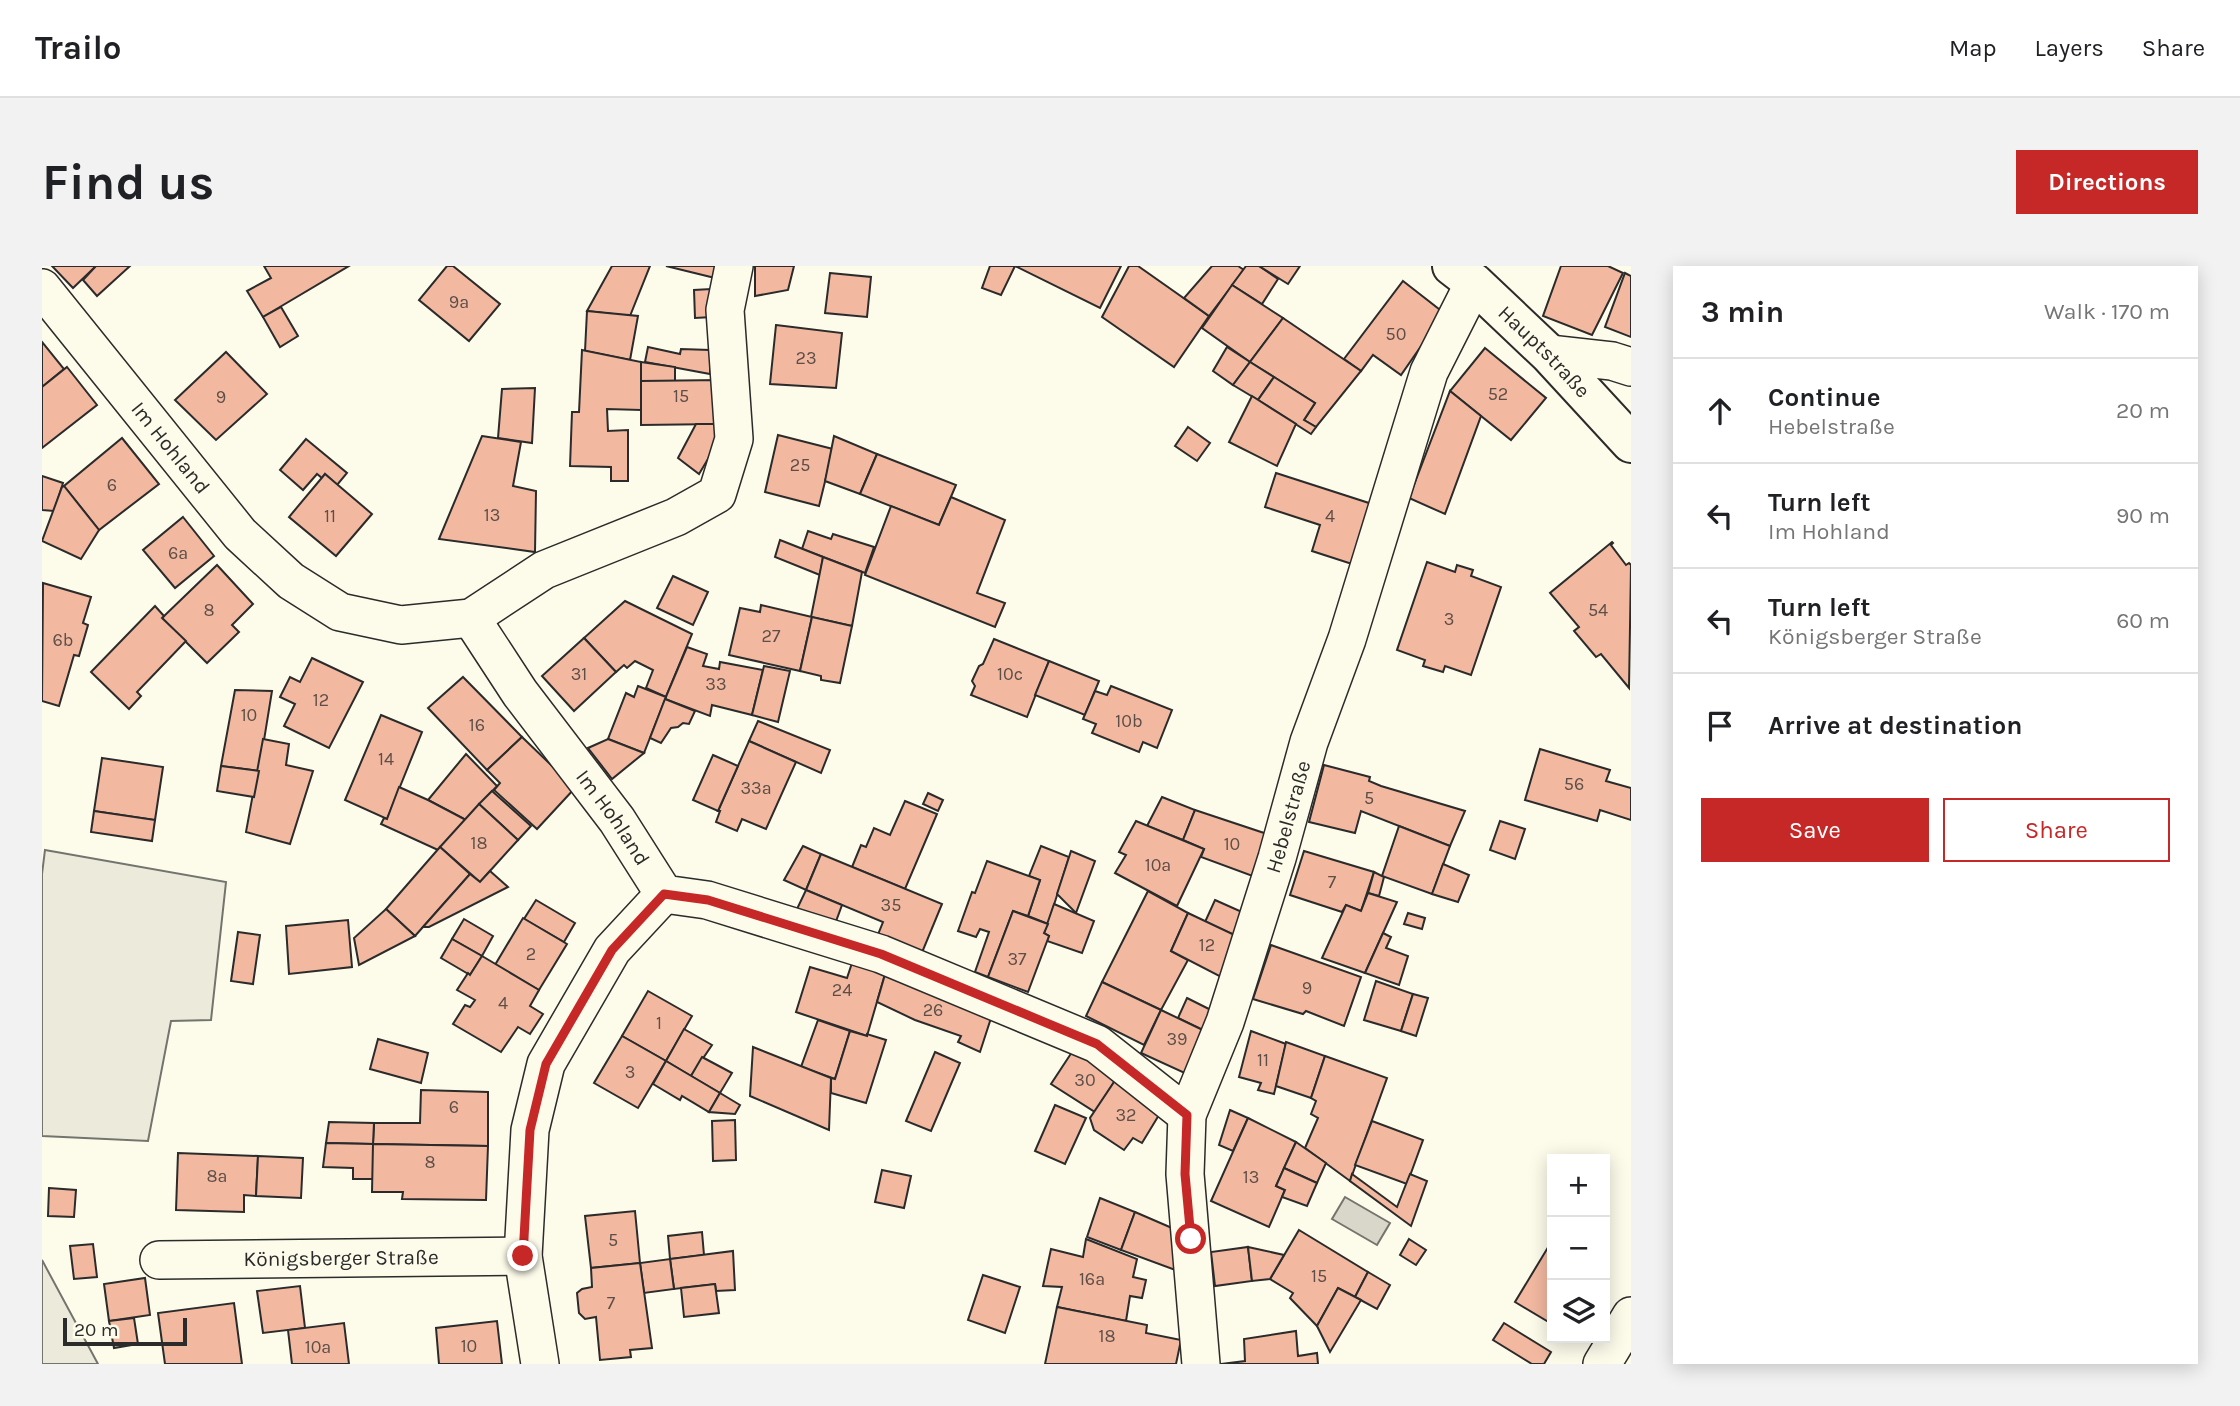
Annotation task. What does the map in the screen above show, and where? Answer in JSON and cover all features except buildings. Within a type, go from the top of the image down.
[{"type":"main road","name":"Hauptstraße","points":[[1463,274],[1549,354],[1631,443]]},
{"type":"street","name":"Im Hohland","points":[[42,288],[240,534],[291,581],[340,612],[401,625],[471,618],[544,570],[676,517],[717,494],[734,439],[725,310],[734,266]]},
{"type":"street","name":"Hebelstraße","points":[[1201,1364],[1185,1174],[1187,1115],[1225,1022],[1277,858],[1309,742],[1347,639],[1429,372],[1463,274]]},
{"type":"street","points":[[1549,354],[1612,361],[1631,367]]},
{"type":"street","name":"Im Hohland","points":[[471,618],[520,693],[617,820],[664,894]]},
{"type":"street","points":[[540,1364],[523,1256],[530,1130],[546,1064],[612,950],[664,894],[708,900],[881,954],[1097,1044],[1187,1115]]},
{"type":"street","name":"Königsberger Straße","points":[[159,1260],[523,1256]]},
{"type":"street","points":[[1602,1364],[1631,1316]]},
{"type":"shaded area","points":[[45,850],[226,882],[211,1020],[171,1021],[148,1141],[42,1136],[42,874]]},
{"type":"shaded area","points":[[1345,1197],[1390,1223],[1377,1245],[1332,1219]]},
{"type":"shaded area","points":[[42,1260],[98,1364],[42,1364]]},
{"type":"route","points":[[523,1256],[530,1130],[546,1064],[612,950],[664,894],[708,900],[881,954],[1097,1044],[1187,1115],[1185,1174],[1191,1239]]}]
